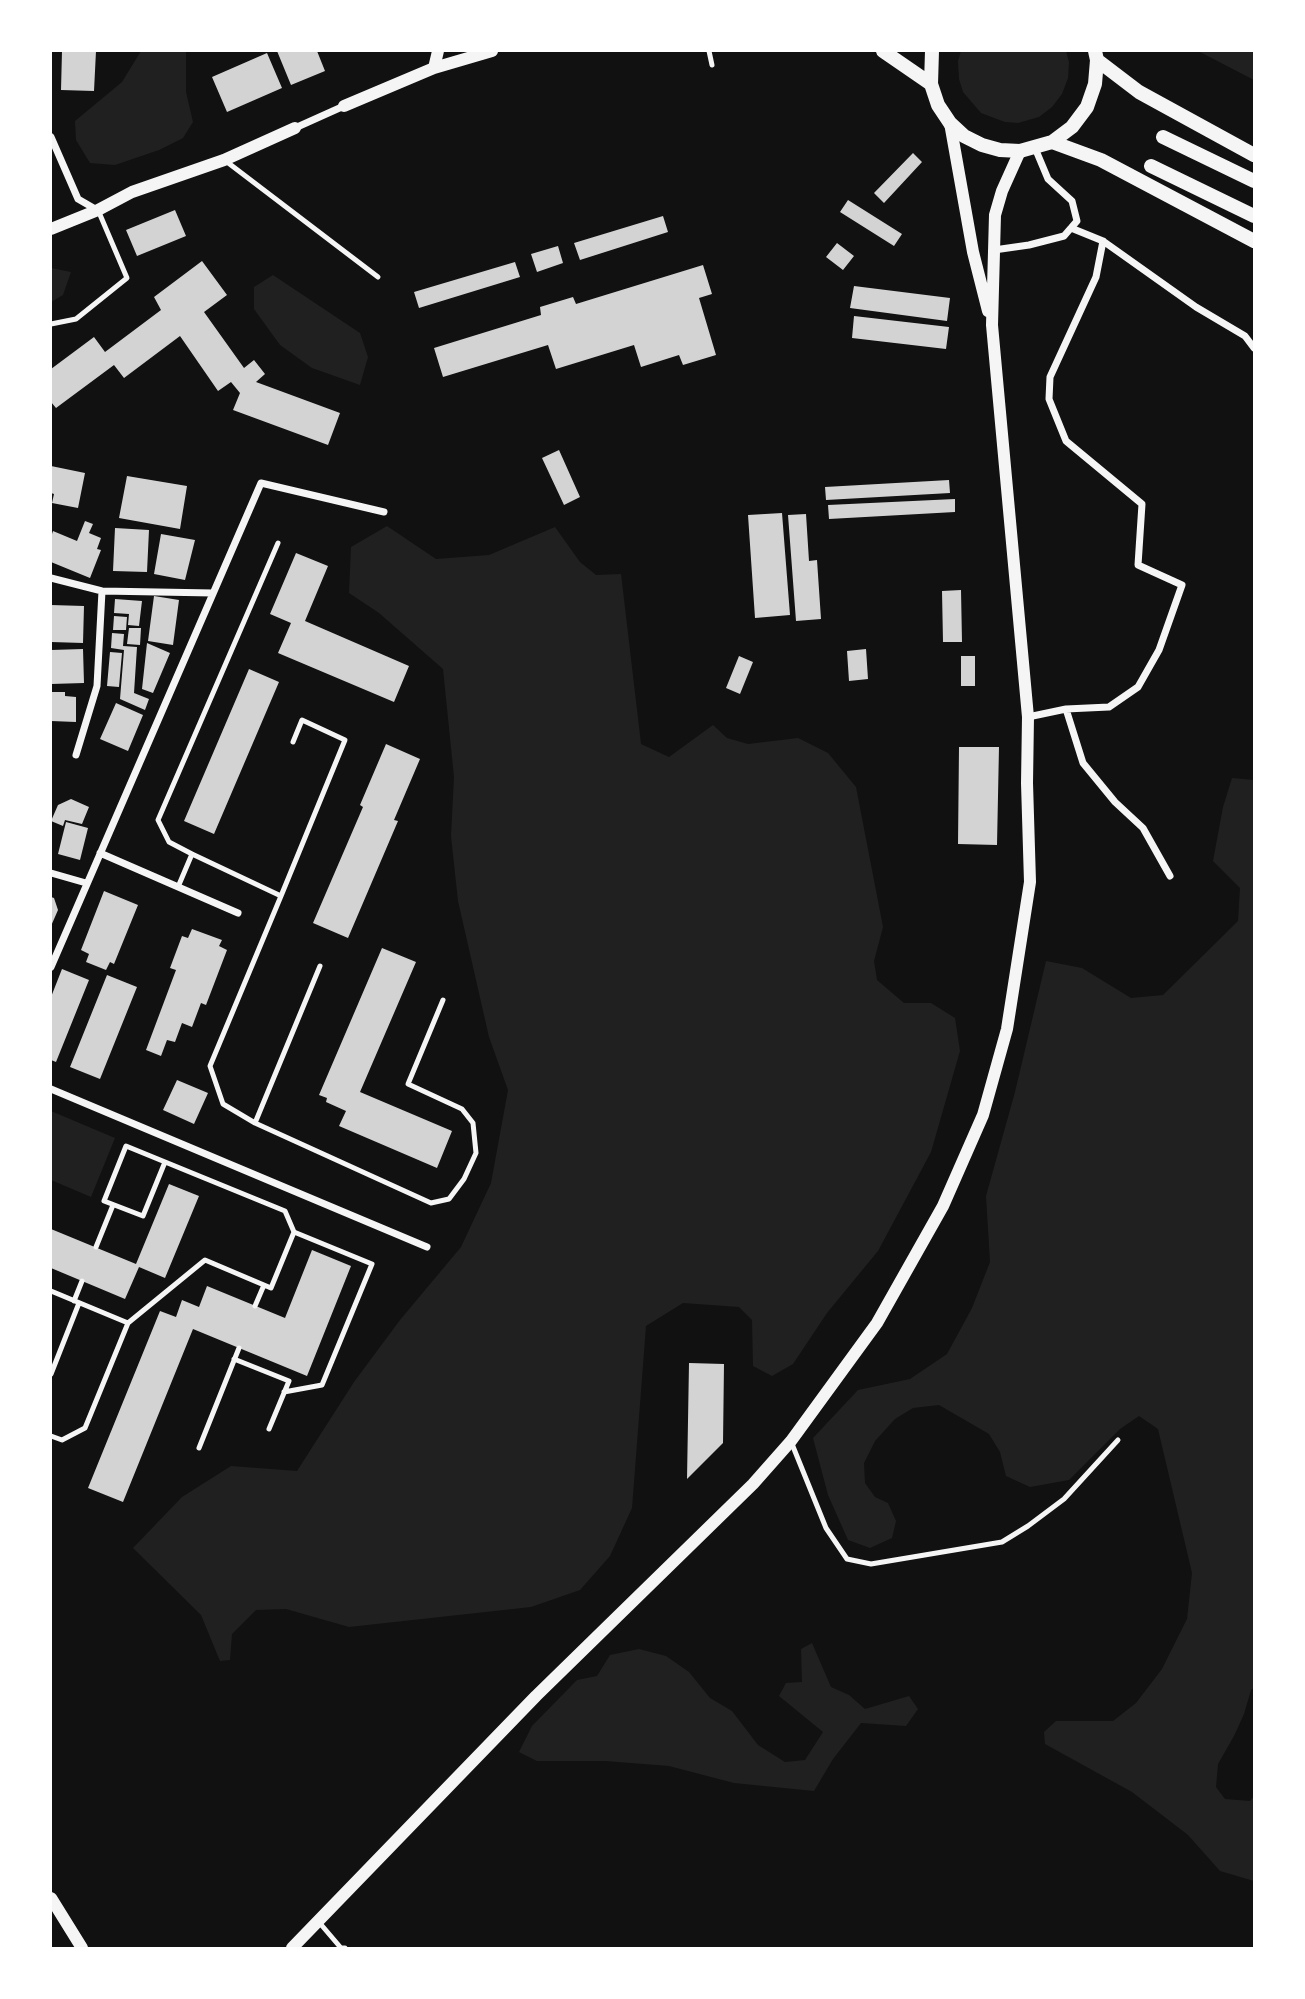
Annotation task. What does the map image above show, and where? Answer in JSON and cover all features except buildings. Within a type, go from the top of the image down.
[{"type":"main road","points":[[883,51],[931,84]]},
{"type":"main road","points":[[932,51],[931,84],[938,105],[950,123],[964,136],[982,145],[1000,150],[1020,151],[1052,142],[1072,127],[1087,107],[1095,84],[1096,55]]},
{"type":"main road","points":[[1096,55],[1139,92],[1254,155]]},
{"type":"main road","points":[[1163,137],[1254,181]]},
{"type":"main road","points":[[1052,142],[1101,160],[1254,241]]},
{"type":"main road","points":[[1151,166],[1254,216]]},
{"type":"street","points":[[434,68],[438,51]]},
{"type":"street","points":[[51,229],[132,192],[224,160],[434,68],[492,51]]},
{"type":"street","points":[[950,123],[974,252],[992,324]]},
{"type":"street","points":[[51,137],[53,148],[78,198],[97,210]]},
{"type":"street","points":[[994,250],[1030,246],[1065,236],[1077,221],[1072,201],[1048,180],[1035,148]]},
{"type":"street","points":[[292,1948],[536,1696],[753,1484],[790,1441],[877,1322],[943,1206],[983,1115],[1007,1029],[1030,882],[1028,717],[992,324],[995,215],[1002,191],[1020,151]]},
{"type":"street","points":[[1072,228],[1104,241],[1196,307],[1245,336],[1254,348]]},
{"type":"street","points":[[1028,717],[1066,709],[1109,708],[1138,687],[1159,650],[1182,586],[1138,565],[1142,504],[1066,441],[1049,399],[1050,377],[1096,277],[1104,241]]},
{"type":"street","points":[[51,967],[261,483],[384,512]]},
{"type":"street","points":[[51,578],[102,591],[213,593]]},
{"type":"street","points":[[76,755],[97,686],[102,591]]},
{"type":"street","points":[[1066,709],[1083,764],[1115,802],[1143,828],[1170,876]]},
{"type":"street","points":[[100,853],[238,913]]},
{"type":"street","points":[[51,873],[86,883]]},
{"type":"street","points":[[51,1089],[427,1247]]},
{"type":"street","points":[[51,1898],[82,1948]]},
{"type":"lane","points":[[709,51],[712,65]]},
{"type":"lane","points":[[224,160],[378,277]]},
{"type":"lane","points":[[51,324],[76,318],[127,278],[97,210]]},
{"type":"lane","points":[[278,542],[158,820],[169,842],[281,897]]},
{"type":"lane","points":[[293,742],[302,720],[345,740],[210,1066],[223,1104],[255,1123],[431,1203],[449,1199],[464,1179],[475,1153],[473,1123],[462,1109],[408,1084],[443,1000]]},
{"type":"lane","points":[[178,887],[192,854]]},
{"type":"lane","points":[[255,1123],[320,966]]},
{"type":"lane","points":[[165,1162],[144,1216],[104,1201],[126,1146],[285,1211],[294,1232],[372,1264],[322,1385],[284,1392]]},
{"type":"lane","points":[[96,1247],[113,1205]]},
{"type":"lane","points":[[51,1436],[62,1440],[85,1427],[128,1323],[205,1260],[271,1288],[294,1232]]},
{"type":"lane","points":[[51,1374],[82,1281]]},
{"type":"lane","points":[[256,1306],[264,1285]]},
{"type":"lane","points":[[51,1291],[128,1323]]},
{"type":"lane","points":[[199,1448],[239,1348]]},
{"type":"lane","points":[[234,1359],[289,1381],[269,1429]]},
{"type":"lane","points":[[790,1441],[826,1528],[847,1559],[871,1564],[1002,1542],[1064,1499],[1118,1440]]},
{"type":"lane","points":[[318,1922],[341,1948],[345,1948]]},
{"type":"shaded area","points":[[141,51],[188,51],[186,92],[193,122],[183,138],[159,150],[115,165],[90,163],[76,140],[75,121],[122,82]]},
{"type":"shaded area","points":[[961,51],[1066,51],[1069,62],[1068,78],[1062,94],[1052,107],[1039,117],[1018,123],[1005,122],[981,113],[963,92],[958,61]]},
{"type":"shaded area","points":[[1198,51],[1254,51],[1254,80]]},
{"type":"shaded area","points":[[51,268],[71,272],[63,295],[51,302]]},
{"type":"shaded area","points":[[273,275],[360,333],[368,357],[360,385],[312,368],[280,345],[254,309],[254,287]]},
{"type":"shaded area","points":[[387,526],[436,559],[489,555],[555,527],[580,562],[596,575],[621,574],[641,744],[669,757],[713,725],[727,738],[748,744],[798,738],[828,753],[856,787],[883,927],[874,961],[877,980],[904,1003],[931,1003],[955,1018],[960,1051],[931,1152],[878,1251],[827,1313],[793,1364],[772,1376],[753,1366],[752,1320],[739,1307],[683,1303],[646,1326],[632,1508],[610,1556],[580,1590],[531,1607],[349,1627],[286,1609],[256,1610],[232,1634],[230,1660],[220,1661],[201,1615],[133,1548],[182,1497],[231,1466],[297,1471],[354,1382],[400,1320],[461,1247],[491,1183],[508,1090],[489,1037],[458,901],[451,836],[454,777],[443,669],[379,613],[349,593],[351,547]]},
{"type":"shaded area","points":[[1232,778],[1254,780],[1254,1688],[1234,1736],[1218,1764],[1216,1787],[1225,1799],[1250,1801],[1254,1796],[1254,1881],[1220,1871],[1188,1835],[1132,1792],[1045,1744],[1044,1732],[1056,1721],[1113,1721],[1136,1703],[1162,1669],[1187,1619],[1192,1573],[1158,1429],[1139,1416],[1120,1429],[1069,1480],[1030,1487],[1006,1476],[1000,1452],[989,1434],[939,1405],[913,1408],[895,1419],[875,1441],[864,1463],[865,1483],[875,1497],[888,1503],[896,1521],[892,1538],[870,1548],[848,1540],[828,1495],[813,1438],[858,1390],[910,1379],[947,1354],[972,1308],[990,1262],[986,1196],[1015,1092],[1046,961],[1082,968],[1131,998],[1163,995],[1238,921],[1240,888],[1213,861],[1223,807]]},
{"type":"shaded area","points":[[51,1111],[115,1138],[91,1197],[51,1180]]},
{"type":"shaded area","points":[[812,1643],[831,1687],[849,1695],[865,1709],[909,1696],[918,1709],[906,1726],[861,1723],[833,1759],[814,1791],[734,1783],[669,1766],[605,1761],[537,1761],[519,1752],[532,1726],[577,1680],[597,1676],[610,1655],[639,1649],[666,1656],[689,1672],[710,1698],[732,1711],[758,1745],[785,1762],[805,1760],[823,1732],[779,1696],[786,1683],[802,1682],[801,1649]]}]
